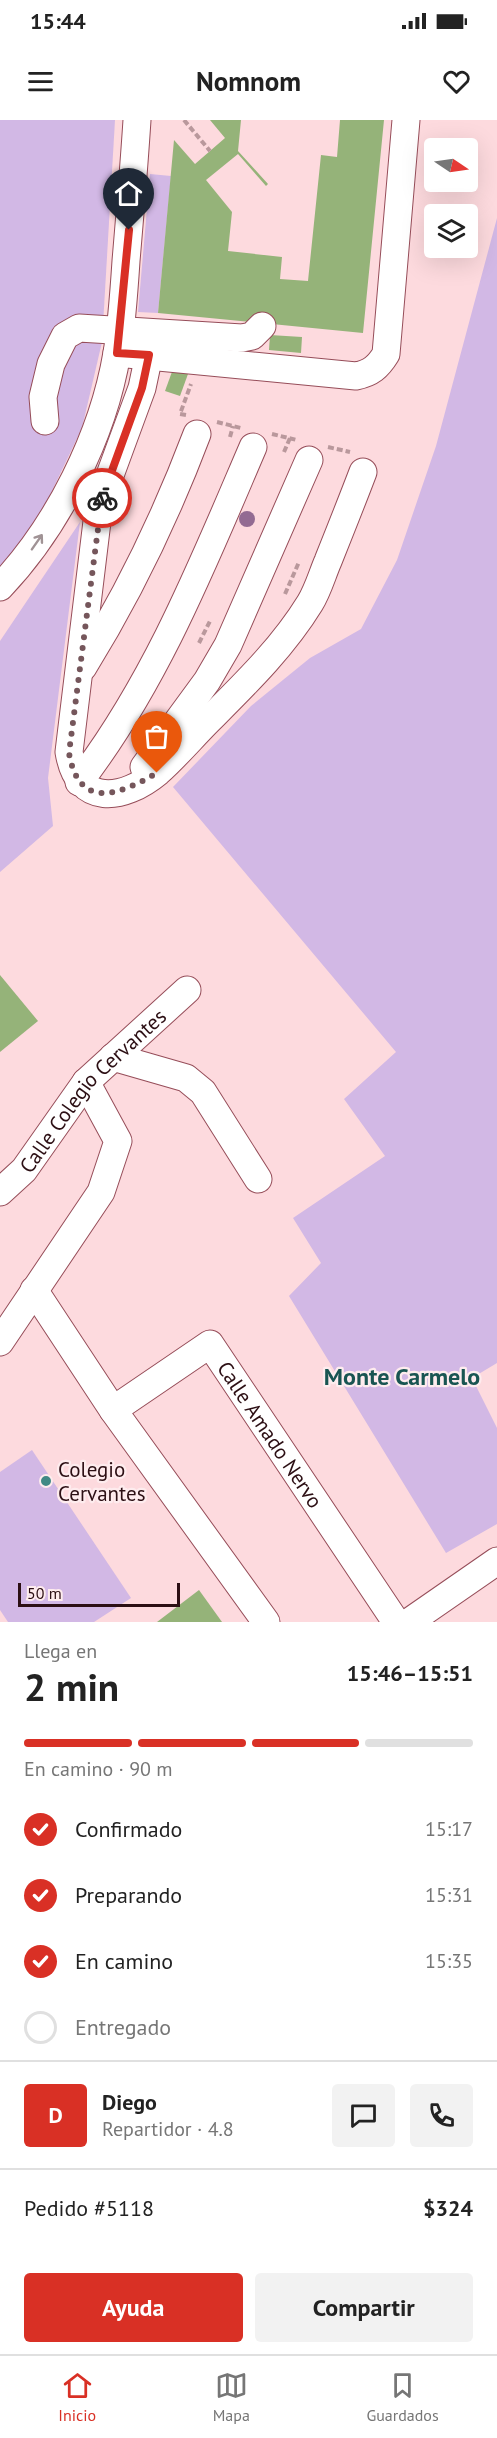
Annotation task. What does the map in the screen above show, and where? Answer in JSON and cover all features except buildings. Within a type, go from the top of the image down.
[{"type":"street","points":[[0,587],[19,567],[55,516],[82,463],[99,417],[119,341],[137,120]]},
{"type":"street","points":[[45,421],[43,398],[51,364],[65,336],[79,328],[119,341],[149,355],[356,376],[369,373],[380,365],[386,354],[406,120]]},
{"type":"street","points":[[119,341],[242,338],[252,336],[262,326]]},
{"type":"street","points":[[149,355],[142,388],[99,505],[69,753],[72,769],[80,782],[89,790],[106,794],[121,792],[157,773],[261,668],[290,634],[312,601],[358,462]]},
{"type":"street","points":[[79,674],[111,622],[142,562],[177,487],[200,424]]},
{"type":"street","points":[[80,782],[147,676],[195,582],[255,436]]},
{"type":"street","points":[[132,786],[151,756],[207,681],[228,645],[311,449]]},
{"type":"street","name":"Calle Colegio Cervantes","points":[[0,1192],[24,1170],[86,1082],[187,990]]},
{"type":"street","points":[[113,1057],[186,1078],[203,1092],[258,1179]]},
{"type":"street","points":[[0,1342],[101,1192],[118,1141],[86,1082]]},
{"type":"street","points":[[34,1290],[114,1410],[266,1622]]},
{"type":"street","name":"Calle Amado Nervo","points":[[114,1410],[210,1344],[396,1622]]},
{"type":"street","points":[[409,1622],[497,1561]]},
{"type":"path","points":[[184,120],[210,151]]},
{"type":"path","points":[[192,381],[180,414],[200,424],[233,426],[255,436],[358,462]]},
{"type":"path","points":[[226,447],[233,426]]},
{"type":"shaded area","points":[[0,120],[115,120],[102,342],[82,428],[31,535],[0,571]]},
{"type":"shaded area","points":[[150,174],[171,176],[158,313],[138,312]]},
{"type":"shaded area","points":[[497,218],[497,1363],[472,1378],[497,1428],[497,1524],[446,1553],[289,1296],[321,1263],[293,1218],[385,1156],[344,1099],[396,1052],[173,787],[251,706],[310,658],[361,629],[397,560],[436,446]]},
{"type":"shaded area","points":[[80,522],[48,778],[53,826],[0,872],[0,641]]},
{"type":"shaded area","points":[[32,1450],[131,1598],[94,1622],[8,1622],[0,1610],[0,1472]]},
{"type":"way so far","points":[[102,498],[99,505],[69,753],[72,769],[80,782],[89,790],[106,794],[121,792],[157,773]]},
{"type":"place","name":"Colegio Cervantes","points":[[46,1481]]},
{"type":"district","name":"Monte Carmelo","points":[[402,1376]]},
{"type":"route","points":[[102,498],[142,388],[149,355],[117,353],[129,230]]}]
